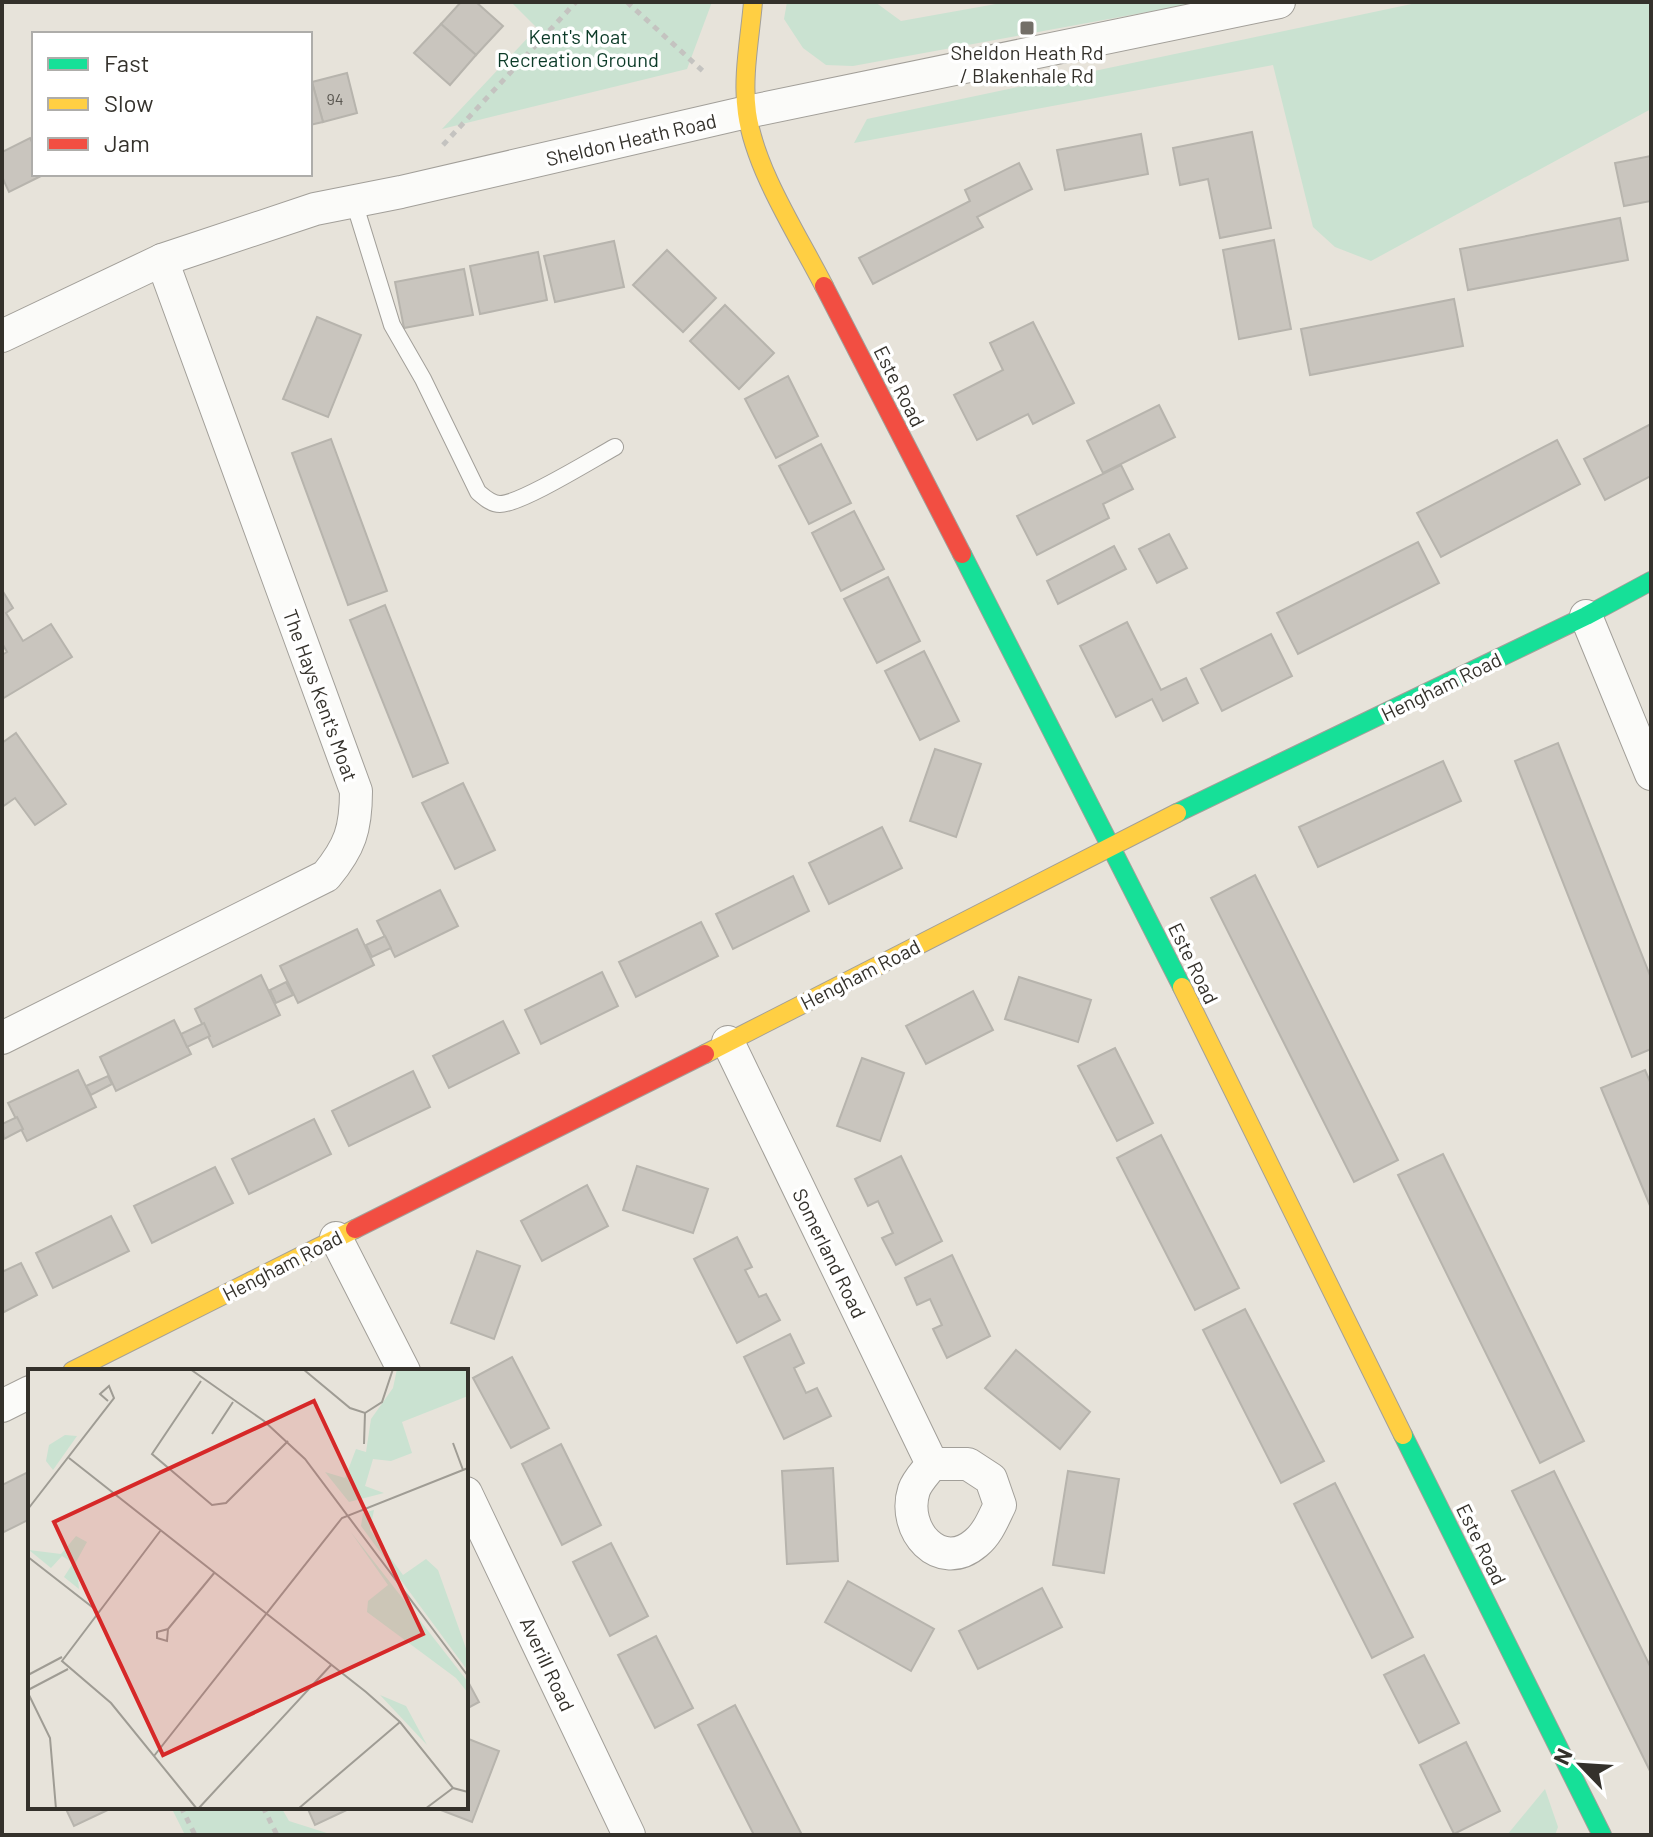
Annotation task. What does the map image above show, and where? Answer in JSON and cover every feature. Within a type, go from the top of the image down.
[{"type":"street","name":"Este Road","points":[[753,2],[746,81],[747,112],[756,153],[1111,845],[1602,1835]]},
{"type":"street","name":"Sheldon Heath Road","points":[[2,336],[162,260],[315,209],[747,112],[1279,2]]},
{"type":"street","name":"The Hays Kent's Moat","points":[[2,1038],[326,876],[351,840],[356,817],[356,791],[162,260]]},
{"type":"street","name":"Hengham Road","points":[[76,1369],[728,1042],[1111,845],[1586,616],[1651,581]]},
{"type":"street","points":[[1586,616],[1651,774]]},
{"type":"street","name":"Somerland Road","points":[[728,1042],[932,1464]]},
{"type":"street","points":[[336,1238],[403,1369]]},
{"type":"street","points":[[2,1406],[28,1393]]},
{"type":"street","name":"Averill Road","points":[[468,1497],[625,1834]]},
{"type":"lane","points":[[354,202],[392,325],[423,379],[478,492],[492,503],[520,499],[615,447]]},
{"type":"path","points":[[438,150],[576,2]]},
{"type":"path","points":[[627,2],[707,75]]},
{"type":"path","points":[[182,1809],[195,1835]]},
{"type":"path","points":[[264,1809],[277,1835]]},
{"type":"green space","name":"Kent's Moat Recreation Ground","points":[[511,2],[712,2],[687,69],[442,129],[537,28]]},
{"type":"green space","points":[[787,2],[875,2],[901,21],[1007,2],[1202,2],[853,66],[826,65],[803,48],[784,19]]},
{"type":"green space","points":[[1421,2],[1651,2],[1651,109],[1371,261],[1335,247],[1313,227],[1273,65],[854,143],[867,119]]},
{"type":"green space","points":[[1545,1789],[1558,1827],[1555,1835],[1507,1835]]},
{"type":"green space","points":[[172,1809],[282,1809],[289,1821],[333,1835],[185,1835]]},
{"type":"building","points":[[461,2],[476,2],[503,26],[476,55],[441,24]]},
{"type":"building","points":[[441,24],[476,55],[450,85],[414,53]]},
{"type":"building","points":[[347,73],[357,113],[323,122],[312,82]]},
{"type":"building","points":[[312,82],[323,122],[312,125]]},
{"type":"building","points":[[1252,132],[1271,228],[1220,238],[1208,179],[1180,185],[1173,148]]},
{"type":"building","points":[[1141,134],[1148,174],[1065,190],[1057,150]]},
{"type":"building","points":[[30,138],[32,176],[41,176],[9,192],[2,177],[2,152]]},
{"type":"building","points":[[1651,156],[1651,201],[1624,206],[1615,163]]},
{"type":"building","points":[[1019,163],[1032,189],[977,217],[983,227],[873,284],[859,258],[970,201],[965,190]]},
{"type":"building","points":[[1620,218],[1628,260],[1468,290],[1460,249]]},
{"type":"building","points":[[1274,240],[1291,329],[1239,339],[1223,250]]},
{"type":"building","points":[[614,241],[624,287],[555,302],[544,256]]},
{"type":"building","points":[[667,250],[716,298],[683,332],[633,285]]},
{"type":"building","points":[[538,252],[547,300],[480,314],[470,266]]},
{"type":"building","points":[[464,269],[473,315],[404,328],[395,282]]},
{"type":"building","points":[[1454,299],[1463,346],[1310,375],[1301,329]]},
{"type":"building","points":[[725,305],[774,353],[739,389],[690,341]]},
{"type":"building","points":[[317,317],[361,335],[328,417],[283,399]]},
{"type":"building","points":[[1033,322],[1074,403],[1033,424],[1028,414],[977,440],[954,395],[1003,370],[990,343]]},
{"type":"building","points":[[788,376],[818,436],[776,458],[745,399]]},
{"type":"building","points":[[1159,405],[1175,437],[1103,473],[1087,441]]},
{"type":"building","points":[[1651,424],[1651,476],[1605,500],[1584,459]]},
{"type":"building","points":[[331,439],[387,591],[348,605],[292,453]]},
{"type":"building","points":[[1557,440],[1580,484],[1441,557],[1417,513]]},
{"type":"building","points":[[821,444],[851,503],[809,524],[779,466]]},
{"type":"building","points":[[1121,465],[1133,489],[1103,504],[1109,518],[1037,555],[1017,516]]},
{"type":"building","points":[[854,511],[884,569],[841,591],[812,533]]},
{"type":"building","points":[[1169,534],[1187,568],[1157,583],[1139,549]]},
{"type":"building","points":[[1418,542],[1439,583],[1298,654],[1277,613]]},
{"type":"building","points":[[1114,546],[1126,569],[1058,604],[1047,581]]},
{"type":"building","points":[[888,577],[920,641],[877,663],[844,599]]},
{"type":"building","points":[[2,590],[13,608],[6,613],[23,641],[51,624],[72,657],[2,699],[2,655],[7,652],[2,643]]},
{"type":"building","points":[[385,605],[448,763],[413,777],[350,620]]},
{"type":"building","points":[[1127,622],[1161,690],[1186,678],[1198,703],[1163,721],[1152,699],[1116,717],[1080,646]]},
{"type":"building","points":[[1271,634],[1292,676],[1222,711],[1201,669]]},
{"type":"building","points":[[924,651],[959,721],[920,740],[885,671]]},
{"type":"building","points":[[16,733],[66,804],[35,825],[15,798],[2,807],[2,743]]},
{"type":"building","points":[[1558,743],[1651,978],[1651,1049],[1632,1057],[1515,761]]},
{"type":"building","points":[[935,749],[981,764],[956,837],[910,821]]},
{"type":"building","points":[[1443,761],[1461,801],[1318,867],[1299,827]]},
{"type":"building","points":[[463,783],[495,850],[455,869],[422,803]]},
{"type":"building","points":[[882,827],[902,868],[829,904],[809,863]]},
{"type":"building","points":[[1255,875],[1398,1160],[1354,1182],[1211,898]]},
{"type":"building","points":[[793,876],[809,911],[733,949],[716,914]]},
{"type":"building","points":[[440,890],[458,926],[395,957],[377,921]]},
{"type":"building","points":[[701,922],[718,956],[636,997],[619,962]]},
{"type":"building","points":[[357,929],[374,965],[298,1003],[280,966]]},
{"type":"building","points":[[385,936],[391,948],[372,957],[366,945]]},
{"type":"building","points":[[602,972],[618,1006],[541,1044],[525,1010]]},
{"type":"building","points":[[261,975],[280,1015],[213,1047],[195,1009]]},
{"type":"building","points":[[1019,977],[1091,1000],[1078,1042],[1005,1019]]},
{"type":"building","points":[[286,982],[293,995],[276,1003],[270,990]]},
{"type":"building","points":[[973,991],[993,1030],[926,1064],[906,1026]]},
{"type":"building","points":[[174,1020],[191,1054],[116,1091],[100,1057]]},
{"type":"building","points":[[503,1021],[519,1053],[449,1088],[433,1056]]},
{"type":"building","points":[[204,1023],[210,1036],[187,1047],[181,1034]]},
{"type":"building","points":[[1115,1048],[1153,1123],[1117,1141],[1078,1066]]},
{"type":"building","points":[[862,1058],[904,1073],[880,1141],[837,1126]]},
{"type":"building","points":[[78,1070],[96,1107],[27,1141],[8,1103]]},
{"type":"building","points":[[1645,1070],[1651,1084],[1651,1208],[1601,1088]]},
{"type":"building","points":[[413,1071],[430,1107],[349,1146],[332,1111]]},
{"type":"building","points":[[108,1076],[112,1084],[91,1095],[86,1086]]},
{"type":"building","points":[[17,1117],[23,1129],[4,1139],[2,1124]]},
{"type":"building","points":[[314,1119],[331,1154],[249,1194],[232,1159]]},
{"type":"building","points":[[1161,1135],[1239,1288],[1195,1310],[1117,1158]]},
{"type":"building","points":[[1443,1154],[1584,1441],[1540,1463],[1398,1175]]},
{"type":"building","points":[[901,1156],[942,1241],[896,1265],[882,1238],[893,1233],[878,1201],[868,1206],[855,1179]]},
{"type":"building","points":[[637,1166],[708,1189],[693,1233],[623,1210]]},
{"type":"building","points":[[215,1167],[233,1203],[152,1243],[134,1206]]},
{"type":"building","points":[[587,1185],[608,1226],[542,1261],[521,1221]]},
{"type":"building","points":[[111,1216],[129,1251],[53,1288],[36,1253]]},
{"type":"building","points":[[737,1237],[752,1267],[745,1270],[759,1297],[766,1294],[780,1320],[737,1343],[694,1259]]},
{"type":"building","points":[[477,1251],[520,1266],[494,1339],[451,1323]]},
{"type":"building","points":[[952,1255],[990,1336],[947,1358],[933,1329],[942,1325],[930,1299],[917,1305],[905,1278]]},
{"type":"building","points":[[21,1263],[37,1295],[2,1313],[2,1272]]},
{"type":"building","points":[[1245,1309],[1324,1461],[1281,1483],[1203,1330]]},
{"type":"building","points":[[790,1334],[804,1363],[794,1368],[806,1393],[817,1388],[831,1416],[784,1439],[744,1357]]},
{"type":"building","points":[[1016,1350],[1090,1412],[1060,1449],[985,1388]]},
{"type":"building","points":[[512,1357],[549,1428],[511,1448],[473,1378]]},
{"type":"building","points":[[561,1444],[601,1525],[562,1545],[522,1464]]},
{"type":"building","points":[[833,1468],[838,1561],[787,1564],[782,1471]]},
{"type":"building","points":[[1068,1471],[1119,1479],[1104,1573],[1053,1565]]},
{"type":"building","points":[[1554,1471],[1651,1668],[1651,1773],[1512,1491]]},
{"type":"building","points":[[28,1472],[28,1520],[2,1533],[2,1485]]},
{"type":"building","points":[[1335,1483],[1413,1637],[1372,1658],[1294,1504]]},
{"type":"building","points":[[611,1543],[648,1616],[610,1636],[573,1562]]},
{"type":"building","points":[[848,1581],[934,1629],[911,1671],[825,1622]]},
{"type":"building","points":[[1042,1588],[1062,1627],[978,1669],[959,1631]]},
{"type":"building","points":[[656,1636],[693,1708],[655,1728],[618,1655]]},
{"type":"building","points":[[1424,1655],[1459,1723],[1419,1743],[1384,1675]]},
{"type":"building","points":[[468,1682],[479,1702],[468,1708]]},
{"type":"building","points":[[735,1705],[802,1835],[754,1835],[698,1725]]},
{"type":"building","points":[[468,1739],[499,1751],[472,1822],[438,1809],[468,1809]]},
{"type":"building","points":[[1466,1742],[1500,1811],[1454,1834],[1420,1765]]},
{"type":"building","points":[[66,1809],[110,1809],[74,1826]]},
{"type":"building","points":[[308,1809],[349,1809],[315,1825]]},
{"type":"traffic: fast","points":[[962,554],[1182,987]]},
{"type":"traffic: fast","points":[[1177,813],[1586,616],[1651,581]]},
{"type":"traffic: fast","points":[[1403,1435],[1602,1835]]},
{"type":"traffic: slow","points":[[753,2],[745,86],[752,135],[768,179],[824,286]]},
{"type":"traffic: slow","points":[[705,1054],[1177,813]]},
{"type":"traffic: slow","points":[[1182,987],[1403,1435]]},
{"type":"traffic: slow","points":[[76,1369],[355,1229]]},
{"type":"traffic: jam","points":[[824,286],[962,554]]},
{"type":"traffic: jam","points":[[355,1229],[705,1054]]},
{"type":"place","name":"Sheldon Heath Rd / Blakenhale Rd","points":[[1027,28]]}]
